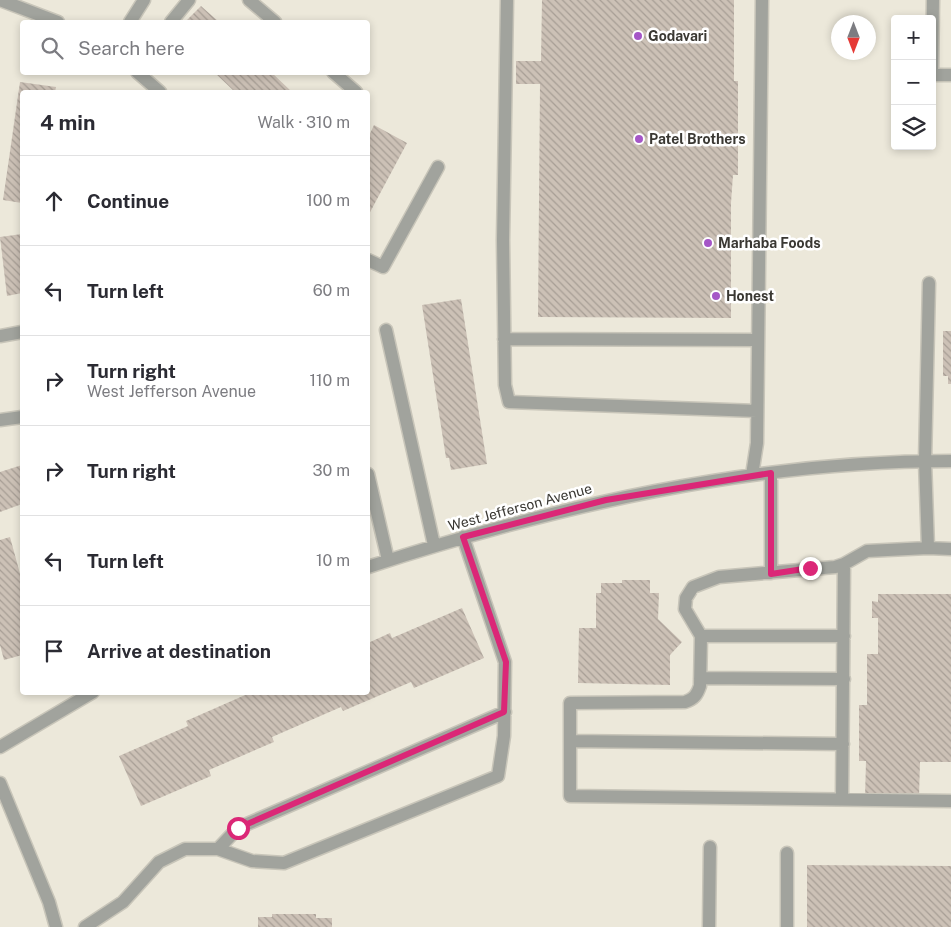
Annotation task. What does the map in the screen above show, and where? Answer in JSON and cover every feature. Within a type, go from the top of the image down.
[{"type":"street","points":[[0,0],[53,20]]},
{"type":"street","points":[[131,20],[144,0]]},
{"type":"street","points":[[173,20],[189,0]]},
{"type":"street","points":[[248,0],[273,20]]},
{"type":"street","points":[[508,0],[503,240],[505,385],[509,402],[757,411]]},
{"type":"street","points":[[752,475],[757,444],[762,0]]},
{"type":"street","points":[[933,0],[932,75],[951,75]]},
{"type":"street","points":[[140,75],[158,90]]},
{"type":"street","points":[[336,75],[354,90]]},
{"type":"street","points":[[370,261],[383,268],[438,167]]},
{"type":"street","points":[[928,548],[925,461],[929,283]]},
{"type":"street","points":[[386,330],[434,545]]},
{"type":"street","points":[[0,336],[20,332]]},
{"type":"street","points":[[504,339],[758,340]]},
{"type":"street","points":[[0,420],[20,417]]},
{"type":"street","name":"West Jefferson Avenue","points":[[370,566],[434,545],[606,500],[752,475],[925,461],[951,461]]},
{"type":"street","points":[[771,473],[771,574]]},
{"type":"street","points":[[370,483],[388,560]]},
{"type":"street","points":[[85,927],[123,902],[159,862],[184,849],[218,849],[252,861],[284,863],[498,776],[504,736],[506,662],[463,537]]},
{"type":"street","points":[[951,549],[928,548],[867,551],[844,564],[771,574],[719,578],[694,587],[686,598],[685,609],[701,636],[698,694],[684,702],[570,702],[570,796],[951,801]]},
{"type":"street","points":[[842,800],[844,564]]},
{"type":"street","points":[[701,636],[844,636]]},
{"type":"street","points":[[700,678],[844,679]]},
{"type":"street","points":[[0,747],[88,695]]},
{"type":"street","points":[[218,849],[238,828],[504,712]]},
{"type":"street","points":[[570,741],[843,744]]},
{"type":"street","points":[[0,783],[45,893],[56,927]]},
{"type":"street","points":[[709,927],[710,847]]},
{"type":"street","points":[[787,853],[787,927]]},
{"type":"building","points":[[542,0],[734,0],[734,81],[738,81],[738,175],[733,175],[731,203],[731,318],[538,317],[540,84],[516,84],[516,61],[541,61]]},
{"type":"building","points":[[201,6],[217,20],[187,20]]},
{"type":"building","points":[[217,75],[274,75],[290,90],[233,90]]},
{"type":"building","points":[[20,82],[56,87],[55,90],[20,90],[20,203],[3,200]]},
{"type":"building","points":[[374,125],[407,143],[370,212],[370,134]]},
{"type":"building","points":[[20,234],[20,293],[7,296],[0,237]]},
{"type":"building","points":[[461,299],[487,464],[451,470],[449,458],[446,458],[422,305]]},
{"type":"building","points":[[943,331],[951,331],[951,384],[948,384],[948,376],[943,376]]},
{"type":"building","points":[[20,466],[20,505],[0,512],[0,472]]},
{"type":"building","points":[[10,537],[20,574],[20,656],[4,660],[0,645],[0,540]]},
{"type":"building","points":[[622,580],[650,580],[650,593],[659,593],[658,619],[682,642],[670,655],[670,685],[578,683],[579,628],[596,628],[596,593],[601,593],[601,583],[622,583]]},
{"type":"building","points":[[878,594],[951,594],[951,762],[920,762],[919,798],[865,798],[866,761],[859,761],[859,705],[867,705],[867,654],[878,654],[878,618],[872,618],[872,601],[878,602]]},
{"type":"building","points":[[462,608],[484,658],[414,688],[411,682],[343,711],[341,707],[272,737],[274,742],[209,770],[211,776],[141,806],[119,756],[188,726],[186,721],[245,695],[370,695],[370,642],[390,633],[392,638]]},
{"type":"building","points":[[807,865],[951,866],[951,927],[807,927]]},
{"type":"building","points":[[272,914],[316,914],[316,918],[332,918],[332,927],[258,927],[258,917],[272,917]]},
{"type":"place","name":"Godavari","points":[[638,36]]},
{"type":"place","name":"Patel Brothers","points":[[639,139]]},
{"type":"place","name":"Marhaba Foods","points":[[708,243]]},
{"type":"place","name":"Honest","points":[[716,296]]},
{"type":"route","points":[[238,828],[504,712],[506,662],[472,568],[463,537],[521,520],[606,500],[679,486],[771,473],[771,574],[810,568]]}]
